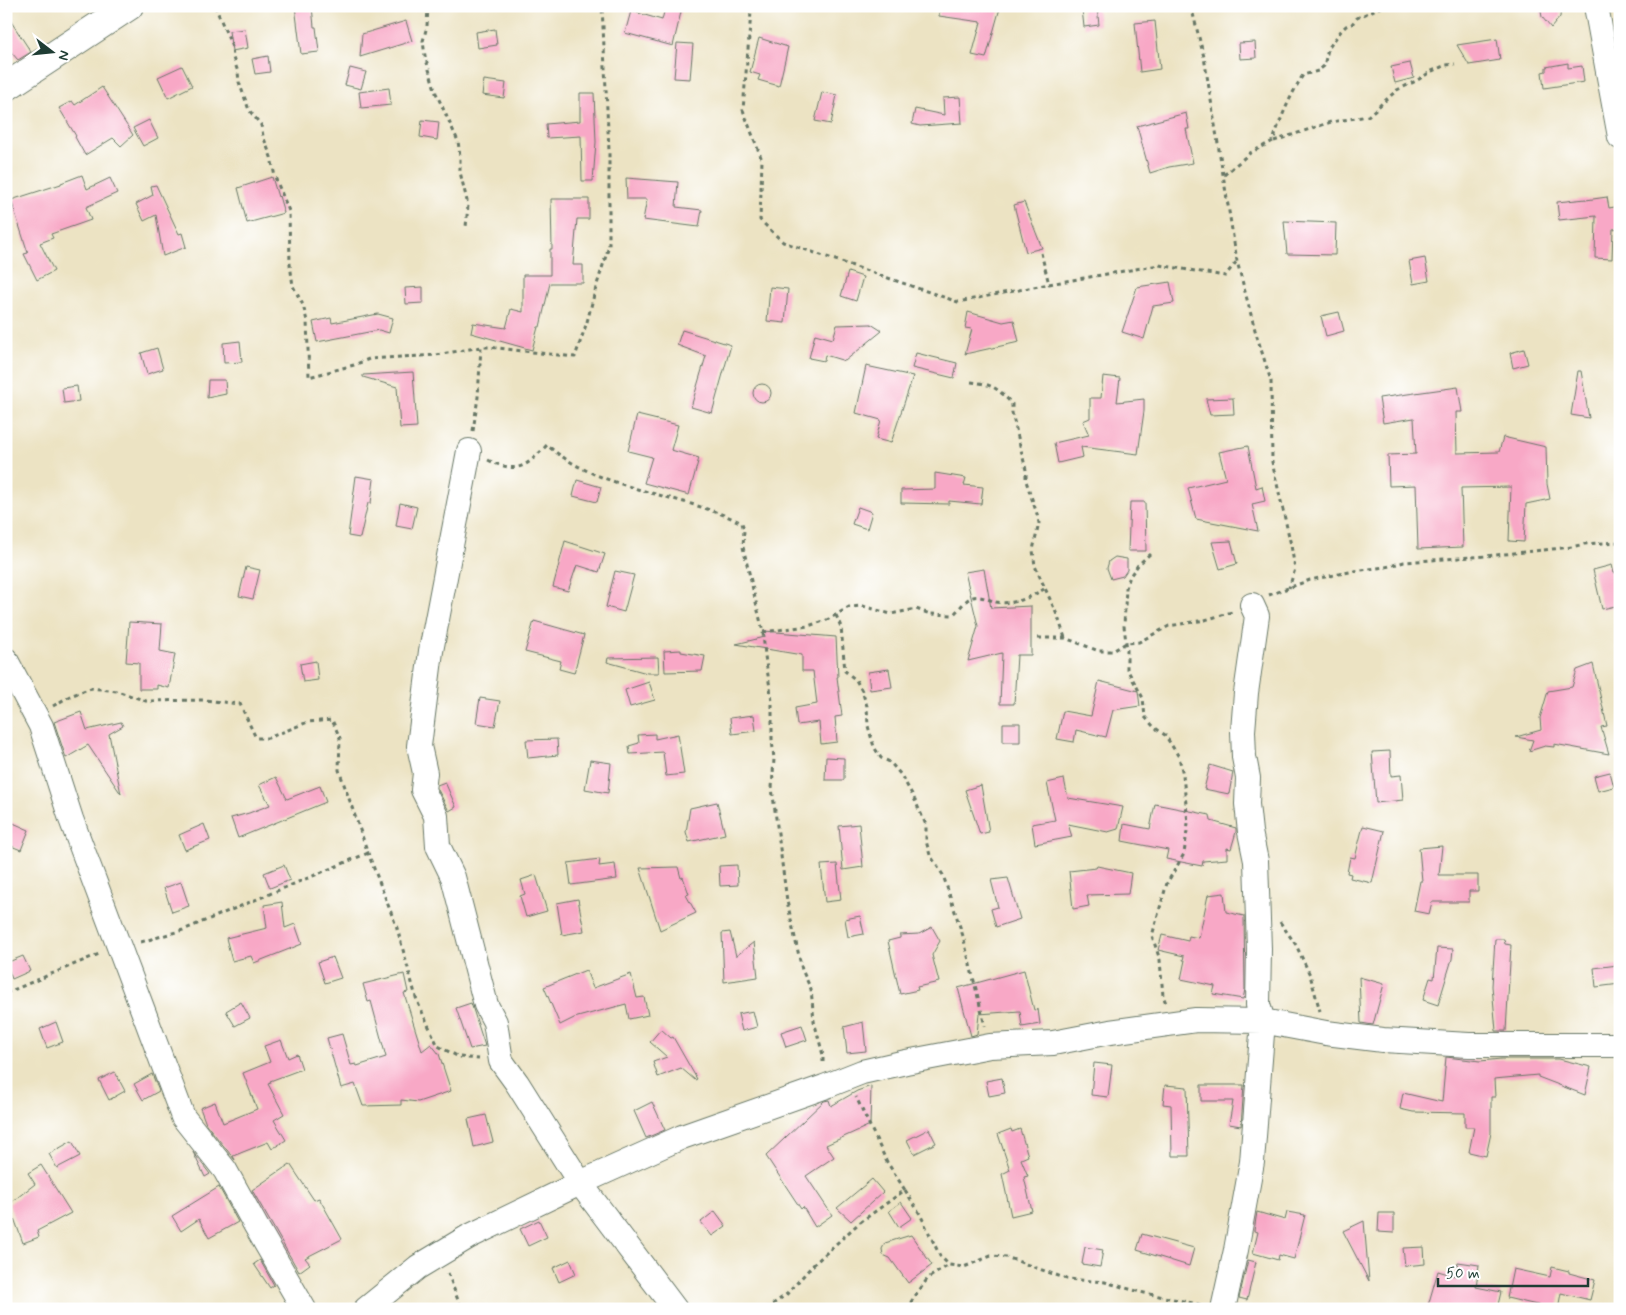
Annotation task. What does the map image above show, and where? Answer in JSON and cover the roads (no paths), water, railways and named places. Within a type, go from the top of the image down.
[{"type":"street","points":[[6,87],[129,6]]},
{"type":"street","points":[[1596,6],[1620,137]]},
{"type":"street","points":[[469,451],[431,651],[419,746],[425,773],[423,790],[436,816],[438,846],[454,877],[486,1006],[495,1022],[501,1061],[580,1183],[675,1309]]},
{"type":"street","points":[[1215,1307],[1236,1250],[1252,1162],[1262,1021],[1258,1004],[1259,949],[1256,861],[1250,832],[1247,804],[1248,778],[1244,757],[1246,693],[1257,616],[1252,605]]},
{"type":"street","points":[[6,660],[41,726],[71,819],[183,1117],[225,1170],[304,1309]]},
{"type":"street","points":[[366,1309],[418,1268],[468,1237],[580,1183],[682,1137],[862,1072],[888,1066],[990,1046],[1053,1043],[1110,1032],[1196,1020],[1262,1021],[1326,1033],[1383,1040],[1469,1045],[1620,1045]]}]
